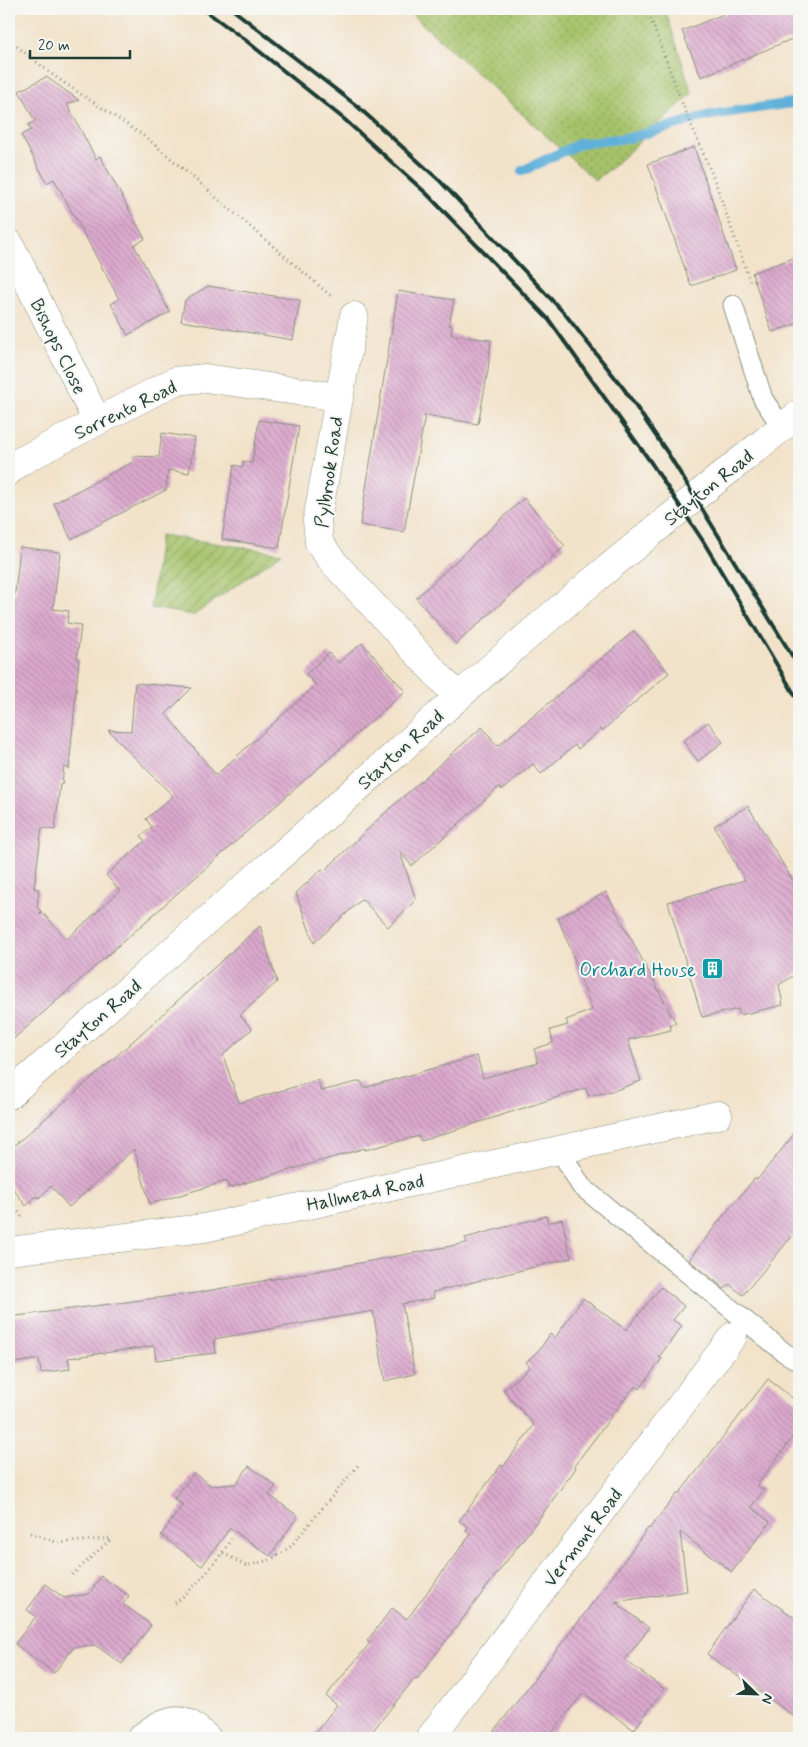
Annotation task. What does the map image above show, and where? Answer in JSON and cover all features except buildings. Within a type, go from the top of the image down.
[{"type":"street","name":"Bishops Close","points":[[9,243],[97,421]]},
{"type":"street","name":"Pylbrook Road","points":[[354,316],[317,520],[319,543],[334,563],[458,696]]},
{"type":"street","name":"Sorrento Road","points":[[9,471],[21,461],[175,381],[205,378],[339,396]]},
{"type":"street","name":"Stayton Road","points":[[9,1095],[397,753],[458,696],[657,528],[791,420]]},
{"type":"street","name":"Hallmead Road","points":[[9,1251],[204,1228],[718,1115]]},
{"type":"street","name":"Vermont Road","points":[[430,1738],[733,1336]]},
{"type":"street","points":[[141,1738],[154,1728],[174,1721],[186,1722],[208,1738]]},
{"type":"lane","points":[[733,305],[763,399],[791,420]]},
{"type":"lane","points":[[560,1150],[581,1186],[785,1353],[799,1361]]},
{"type":"path","points":[[647,9],[681,100],[714,179],[752,287]]},
{"type":"path","points":[[9,40],[54,76],[147,138],[354,316]]},
{"type":"path","points":[[223,1553],[246,1566],[270,1560],[290,1547],[360,1463]]},
{"type":"path","points":[[30,1533],[59,1543],[112,1538],[72,1575]]},
{"type":"path","points":[[174,1603],[194,1587],[223,1553],[231,1539]]},
{"type":"green space","points":[[406,9],[665,9],[692,93],[610,169],[595,180]]},
{"type":"green space","points":[[160,535],[282,553],[194,615],[151,608]]},
{"type":"waterway","points":[[522,171],[581,143],[629,138],[710,115],[799,102]]},
{"type":"railway","points":[[203,9],[244,39],[344,119],[427,194],[549,320],[652,464],[703,541],[799,702]]},
{"type":"railway","points":[[232,9],[357,106],[439,180],[565,314],[624,389],[669,455],[799,667]]},
{"type":"place","name":"Orchard House","points":[[712,969]]}]
